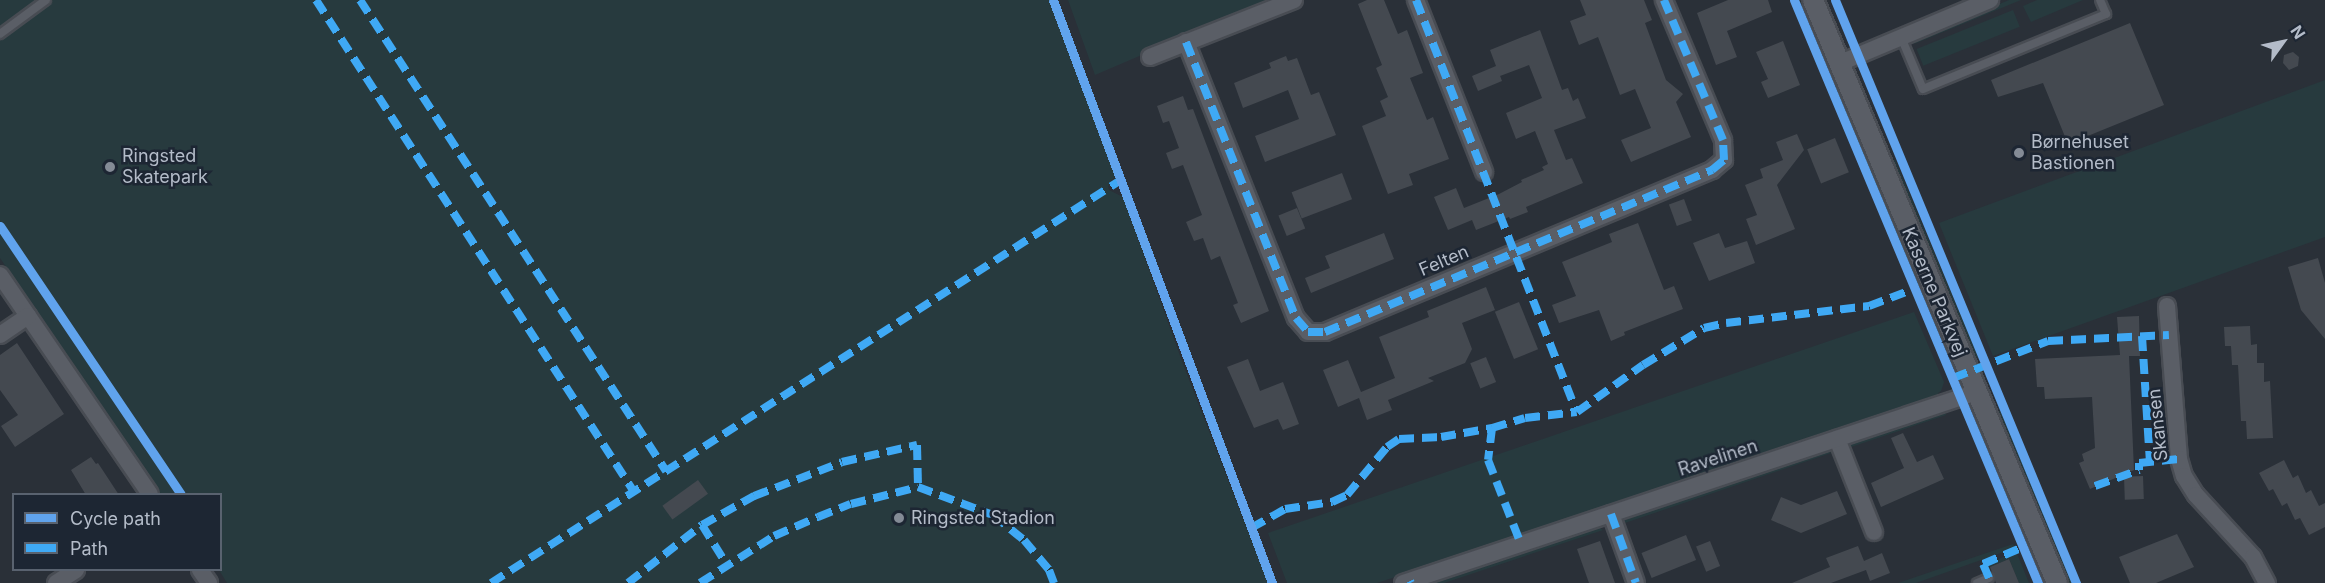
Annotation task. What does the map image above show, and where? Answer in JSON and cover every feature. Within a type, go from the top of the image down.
[{"type":"street","points":[[1150,57],[1294,0]]},
{"type":"street","points":[[1416,0],[1484,172]]},
{"type":"street","name":"Felten","points":[[1186,42],[1296,318],[1308,332],[1325,332],[1712,170],[1724,160],[1723,140],[1664,0]]},
{"type":"street","name":"Kaserne Parkvej","points":[[1813,0],[2057,583]]},
{"type":"street","points":[[1840,63],[1990,0]]},
{"type":"street","points":[[0,275],[149,493]]},
{"type":"street","name":"Skansen","points":[[2167,306],[2179,459],[2184,476],[2196,495],[2253,557],[2267,583]]},
{"type":"street","points":[[0,335],[28,316]]},
{"type":"street","name":"Ravelinen","points":[[1408,582],[1977,392]]},
{"type":"street","points":[[1837,439],[1874,532]]},
{"type":"street","points":[[1611,514],[1636,583]]},
{"type":"street","points":[[56,583],[74,571]]},
{"type":"lane","points":[[0,34],[46,0]]},
{"type":"lane","points":[[1901,37],[1923,89],[2106,14],[2100,0]]},
{"type":"lane","points":[[1977,583],[1989,578]]},
{"type":"green space","points":[[0,0],[1049,0],[1116,175],[1108,186],[1109,190],[1123,197],[1183,364],[1268,583],[227,583],[220,571],[222,571],[222,493],[160,493],[0,258]]},
{"type":"green space","points":[[1068,0],[1274,0],[1144,52],[1144,54],[1095,75]]},
{"type":"green space","points":[[2009,0],[2021,0],[1914,44],[1918,38]]},
{"type":"green space","points":[[2037,0],[2083,0],[2031,22],[2023,6]]},
{"type":"green space","points":[[2013,10],[2020,27],[1923,66],[1917,49]]},
{"type":"green space","points":[[2325,80],[2325,237],[1993,356],[1939,223]]},
{"type":"green space","points":[[1841,93],[1955,362],[1951,363],[1837,95]]},
{"type":"green space","points":[[1895,160],[1978,357],[1974,360],[1891,161]]},
{"type":"green space","points":[[1914,312],[1944,382],[1938,393],[1939,397],[1377,583],[1287,583],[1268,533]]},
{"type":"green space","points":[[1945,411],[1946,415],[1851,447],[1849,442]]},
{"type":"green space","points":[[2000,411],[2073,583],[2068,583],[1997,413]]},
{"type":"green space","points":[[1980,423],[2048,582],[2044,583],[1976,425]]},
{"type":"green space","points":[[1826,450],[1831,453],[1622,524],[1626,516]]},
{"type":"green space","points":[[1597,526],[1603,530],[1444,583],[1428,583]]},
{"type":"green space","points":[[2013,544],[2015,548],[1916,583],[1898,583]]},
{"type":"green space","points":[[2016,551],[2029,583],[2019,583],[2009,559],[1990,567],[1988,564]]},
{"type":"building","points":[[1367,0],[1384,0],[1398,34],[1407,30],[1423,73],[1410,78],[1427,120],[1433,117],[1449,159],[1409,174],[1413,185],[1388,194],[1362,126],[1386,116],[1380,101],[1388,97],[1376,68],[1382,65],[1358,4]]},
{"type":"building","points":[[1580,0],[1644,0],[1652,20],[1645,23],[1666,80],[1683,94],[1676,102],[1691,137],[1631,162],[1621,140],[1651,128],[1635,89],[1620,95],[1598,37],[1579,45],[1570,21],[1586,15]]},
{"type":"building","points":[[1728,0],[1768,0],[1772,12],[1727,31],[1737,57],[1716,65],[1697,13]]},
{"type":"building","points":[[2130,23],[2164,105],[2068,144],[2043,83],[1998,97],[1991,80]]},
{"type":"building","points":[[1540,30],[1562,90],[1568,88],[1573,101],[1578,98],[1586,118],[1554,130],[1566,160],[1572,158],[1583,183],[1526,207],[1528,212],[1510,219],[1509,217],[1476,230],[1472,220],[1448,230],[1434,197],[1456,188],[1464,208],[1522,182],[1521,180],[1544,170],[1542,167],[1548,164],[1535,131],[1516,139],[1506,113],[1542,98],[1529,65],[1500,76],[1502,81],[1478,91],[1472,76],[1496,66],[1490,50]]},
{"type":"building","points":[[1783,41],[1800,85],[1768,98],[1761,82],[1768,79],[1756,52]]},
{"type":"building","points":[[2293,52],[2299,57],[2298,66],[2289,70],[2283,63],[2284,55]]},
{"type":"building","points":[[1286,56],[1288,61],[1297,58],[1311,95],[1319,92],[1336,135],[1265,162],[1255,136],[1299,119],[1288,90],[1243,108],[1234,83],[1271,68],[1269,63]]},
{"type":"building","points":[[1183,96],[1188,110],[1193,109],[1269,311],[1241,323],[1233,305],[1238,303],[1220,256],[1211,260],[1203,238],[1194,241],[1186,222],[1202,215],[1183,165],[1172,169],[1166,153],[1179,148],[1169,121],[1163,123],[1157,106]]},
{"type":"building","points":[[1797,134],[1804,150],[1777,185],[1795,229],[1756,245],[1746,219],[1757,215],[1745,185],[1763,178],[1760,169],[1783,160],[1776,142]]},
{"type":"building","points":[[1835,138],[1849,172],[1821,184],[1807,149]]},
{"type":"building","points":[[1342,173],[1352,199],[1302,218],[1292,192]]},
{"type":"building","points":[[1684,199],[1692,221],[1677,226],[1669,204]]},
{"type":"building","points":[[1297,208],[1305,228],[1287,236],[1278,215]]},
{"type":"building","points":[[1638,223],[1664,290],[1674,286],[1683,309],[1624,332],[1625,335],[1611,341],[1599,310],[1559,323],[1552,305],[1576,296],[1562,262],[1612,242],[1609,234]]},
{"type":"building","points":[[1384,233],[1394,259],[1311,293],[1305,278],[1330,268],[1325,256]]},
{"type":"building","points":[[1719,233],[1725,248],[1747,241],[1755,263],[1709,281],[1693,243]]},
{"type":"building","points":[[2318,258],[2325,283],[2325,339],[2301,310],[2288,267]]},
{"type":"building","points":[[1486,287],[1495,310],[1462,323],[1472,349],[1465,363],[1428,378],[1434,381],[1388,400],[1392,410],[1367,420],[1359,398],[1338,407],[1323,370],[1348,360],[1361,392],[1395,378],[1379,337],[1429,317],[1427,311]]},
{"type":"building","points":[[1519,302],[1538,349],[1514,359],[1495,312]]},
{"type":"building","points":[[2139,316],[2140,356],[2129,356],[2134,470],[2090,489],[2079,463],[2084,461],[2082,454],[2095,448],[2092,397],[2045,399],[2044,387],[2037,387],[2035,359],[2120,355],[2117,317]]},
{"type":"building","points":[[2250,326],[2251,345],[2257,344],[2257,363],[2264,363],[2264,382],[2270,381],[2273,438],[2247,439],[2246,421],[2241,421],[2238,365],[2232,365],[2231,346],[2225,346],[2224,327]]},
{"type":"building","points":[[17,343],[64,414],[15,447],[1,426],[18,415],[0,390],[0,355]]},
{"type":"building","points":[[1486,357],[1496,382],[1480,388],[1470,363]]},
{"type":"building","points":[[1248,359],[1260,391],[1283,382],[1299,424],[1283,430],[1278,419],[1254,428],[1227,367]]},
{"type":"building","points":[[1903,433],[1917,462],[1933,455],[1944,479],[1881,507],[1871,483],[1904,468],[1891,438]]},
{"type":"building","points":[[91,457],[96,464],[98,463],[118,493],[85,493],[71,470]]},
{"type":"building","points":[[2284,460],[2293,478],[2298,475],[2306,493],[2311,490],[2319,506],[2325,503],[2325,527],[2309,535],[2300,518],[2295,520],[2287,503],[2282,506],[2273,489],[2269,491],[2259,473]]},
{"type":"building","points":[[2143,476],[2144,499],[2125,500],[2124,477]]},
{"type":"building","points":[[698,480],[708,494],[672,520],[662,506]]},
{"type":"building","points":[[1837,491],[1847,514],[1801,533],[1771,520],[1781,497],[1801,505]]},
{"type":"building","points":[[2177,534],[2194,567],[2156,583],[2130,583],[2119,557]]},
{"type":"building","points":[[1686,535],[1696,560],[1652,578],[1641,553]]},
{"type":"building","points":[[1600,541],[1615,583],[1589,583],[1577,549]]},
{"type":"building","points":[[1710,541],[1720,566],[1706,572],[1696,547]]},
{"type":"building","points":[[1858,546],[1864,561],[1882,553],[1890,573],[1870,581],[1866,570],[1831,583],[1792,583],[1830,567],[1826,558]]},
{"type":"building","points":[[2009,559],[2019,583],[1996,583],[1990,567]]},
{"type":"marked path","points":[[316,0],[634,492]]},
{"type":"marked path","points":[[360,0],[666,471]]},
{"type":"marked path","points":[[1416,0],[1577,412]]},
{"type":"marked path","points":[[1186,42],[1296,318],[1308,332],[1325,332],[1712,170],[1724,160],[1723,140],[1664,0]]},
{"type":"marked path","points":[[491,583],[1121,180]]},
{"type":"marked path","points":[[1251,528],[1285,509],[1332,502],[1347,495],[1387,447],[1399,439],[1441,437],[1492,428],[1525,418],[1577,412],[1643,365],[1704,328],[1726,323],[1869,306],[1914,289]]},
{"type":"marked path","points":[[1953,378],[2048,341],[2169,335]]},
{"type":"marked path","points":[[2142,336],[2150,462]]},
{"type":"marked path","points":[[1492,428],[1488,460],[1521,544]]},
{"type":"marked path","points":[[628,583],[702,525],[754,496],[842,462],[917,445],[918,487]]},
{"type":"marked path","points":[[2095,486],[2139,470],[2139,463],[2179,459]]},
{"type":"marked path","points":[[700,583],[774,536],[851,504],[918,487],[993,515],[1024,540],[1049,570],[1054,583]]},
{"type":"marked path","points":[[1611,514],[1636,583]]},
{"type":"marked path","points":[[702,525],[727,565]]},
{"type":"marked path","points":[[1989,578],[1983,564],[2023,547]]},
{"type":"cycle path","points":[[1053,0],[1272,583]]},
{"type":"cycle path","points":[[1794,0],[2038,583]]},
{"type":"cycle path","points":[[1835,0],[2076,583]]},
{"type":"cycle path","points":[[0,226],[180,493]]},
{"type":"place","name":"Børnehuset Bastionen","points":[[2019,153]]},
{"type":"place","name":"Ringsted Skatepark","points":[[110,167]]},
{"type":"place","name":"Ringsted Stadion","points":[[899,518]]}]
